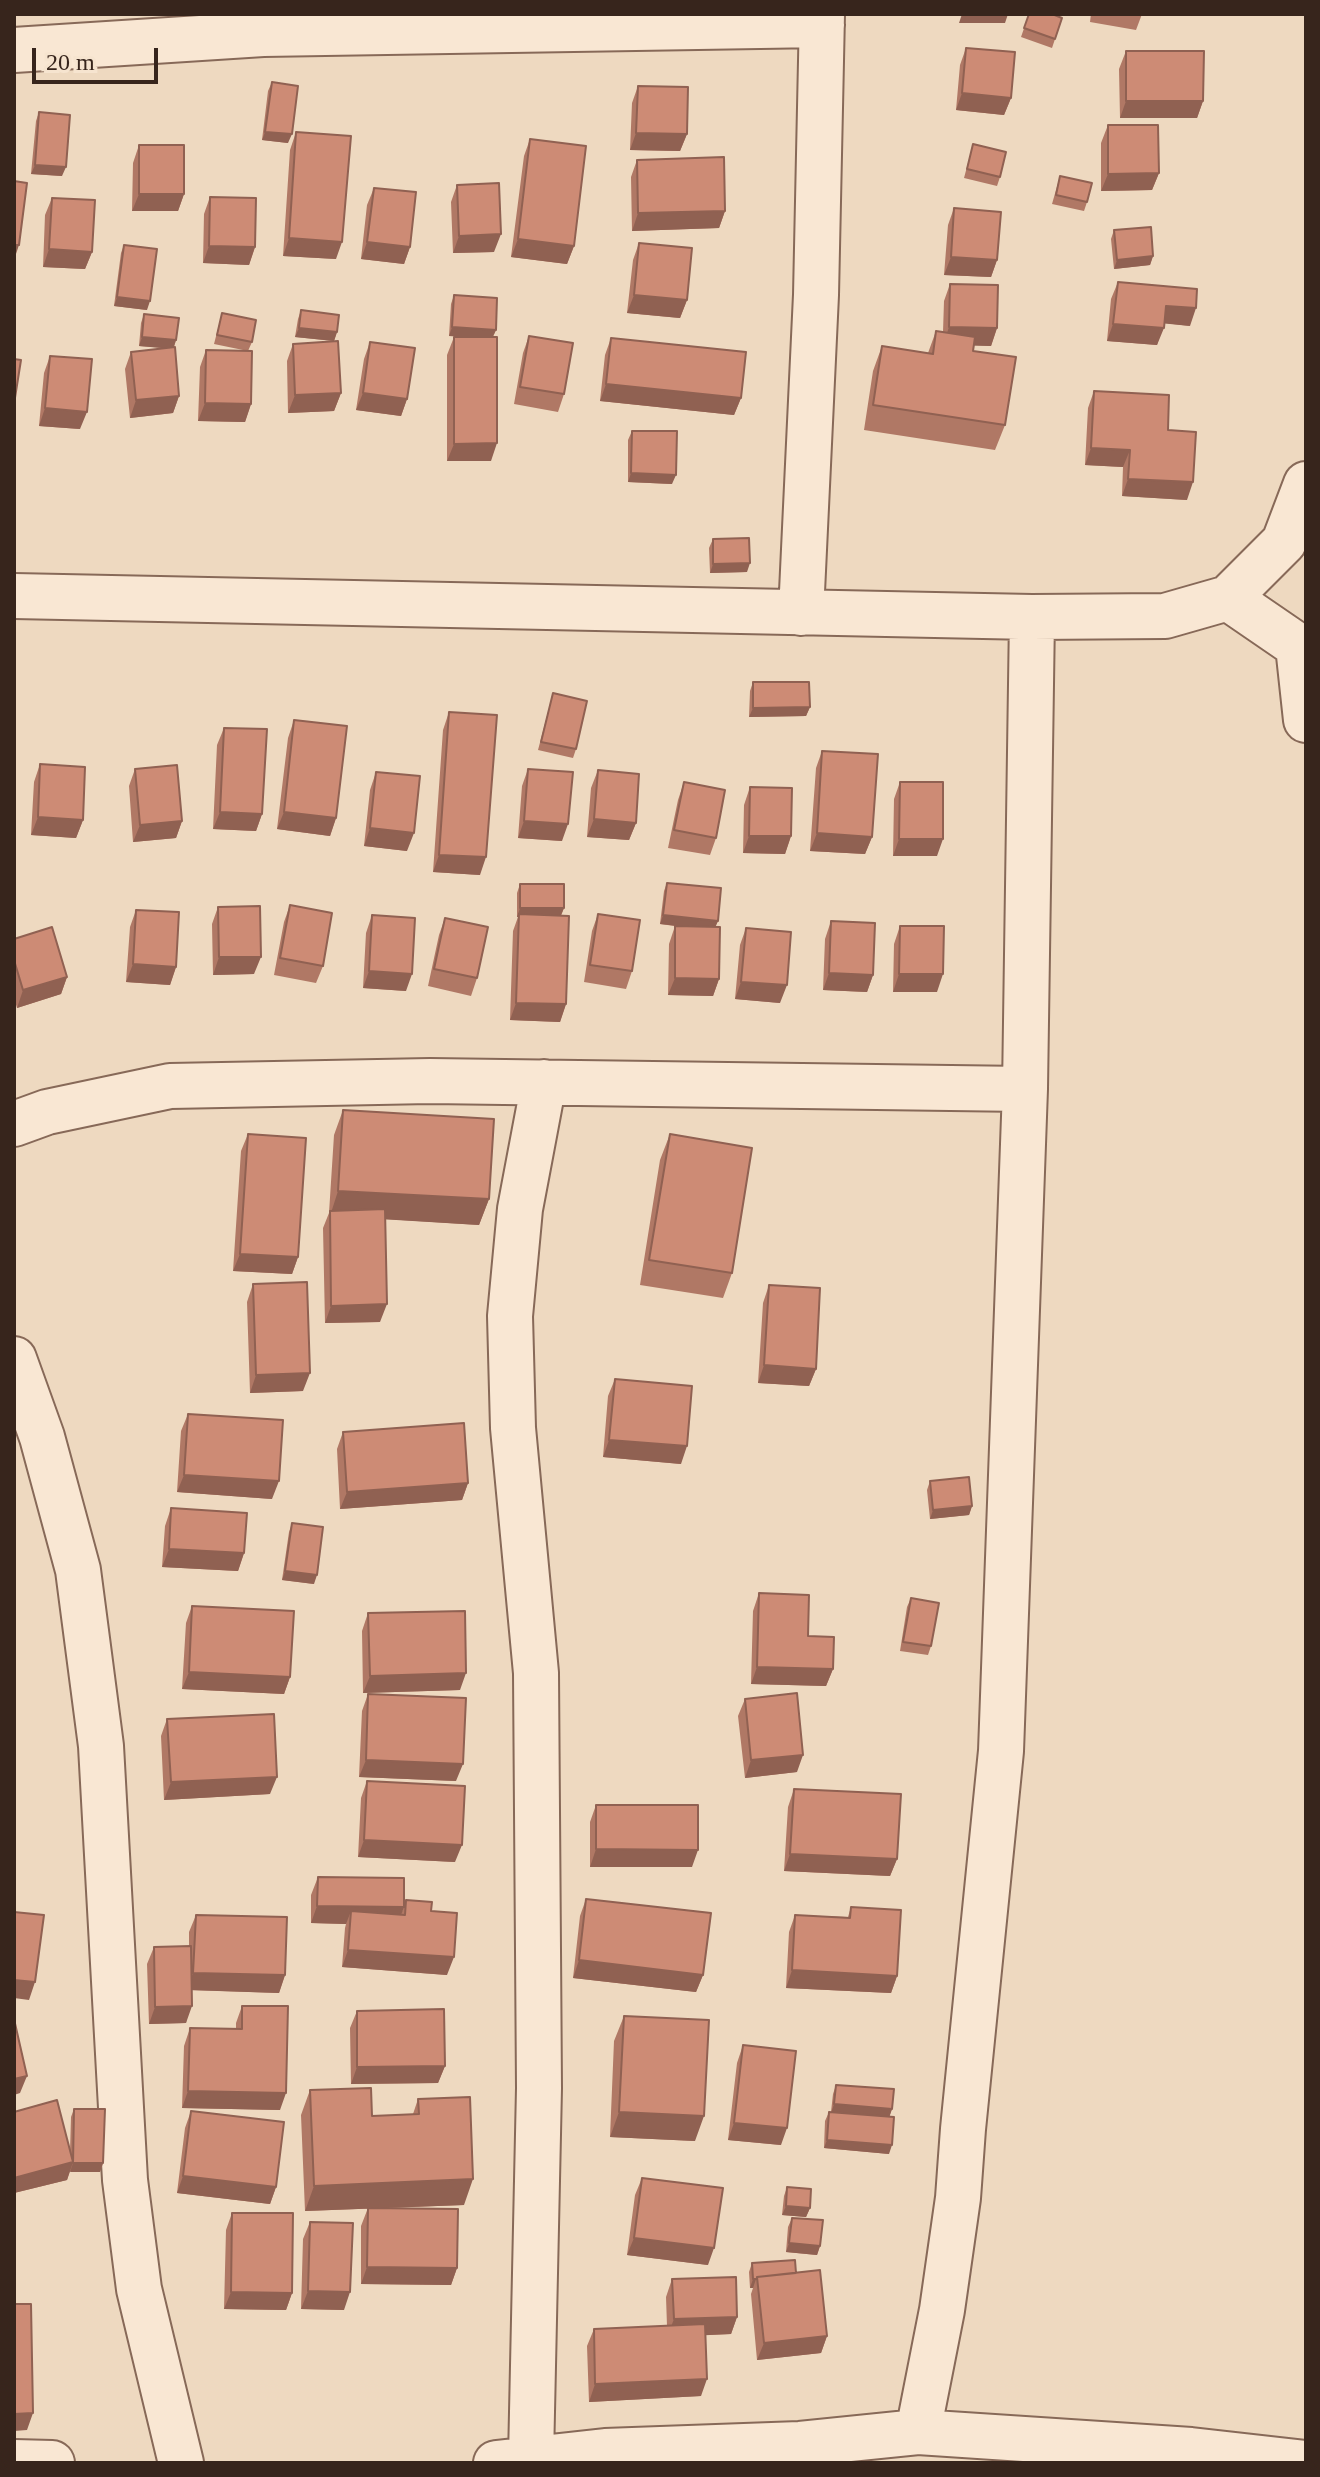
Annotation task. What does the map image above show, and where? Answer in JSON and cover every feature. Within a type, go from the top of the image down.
[{"type":"street","points":[[14,50],[263,34],[822,19],[816,295],[801,613]]},
{"type":"street","points":[[14,596],[801,613],[1165,616],[1228,598],[1284,542],[1306,484]]},
{"type":"street","points":[[1228,598],[1302,647],[1306,720]]},
{"type":"street","points":[[918,2432],[942,2310],[958,2198],[1001,1751],[1025,1089],[1032,617]]},
{"type":"street","points":[[14,1124],[47,1112],[170,1086],[430,1081],[1025,1089]]},
{"type":"street","points":[[544,1082],[520,1209],[510,1316],[513,1428],[536,1673],[539,2088],[511,2461],[605,2451],[800,2444],[918,2432],[1191,2450],[1306,2463]]},
{"type":"street","points":[[14,1359],[42,1437],[78,1570],[101,1746],[125,2180],[139,2289],[181,2463]]},
{"type":"street","points":[[14,2462],[52,2463]]},
{"type":"building","points":[[1029,14],[1052,14],[1062,18],[1055,39],[1024,28]]},
{"type":"building","points":[[966,48],[1015,52],[1011,98],[962,93]]},
{"type":"building","points":[[1126,51],[1204,51],[1203,101],[1126,101]]},
{"type":"building","points":[[272,82],[298,86],[292,134],[265,132]]},
{"type":"building","points":[[638,86],[688,87],[687,134],[636,133]]},
{"type":"building","points":[[39,112],[70,115],[66,167],[35,165]]},
{"type":"building","points":[[1108,125],[1158,125],[1159,173],[1108,174]]},
{"type":"building","points":[[296,132],[351,136],[342,242],[289,238]]},
{"type":"building","points":[[530,139],[586,146],[574,246],[518,239]]},
{"type":"building","points":[[973,144],[1006,152],[1000,177],[967,169]]},
{"type":"building","points":[[139,145],[184,145],[184,194],[139,194]]},
{"type":"building","points":[[724,157],[725,211],[638,213],[637,160]]},
{"type":"building","points":[[1060,176],[1092,183],[1087,202],[1056,195]]},
{"type":"building","points":[[14,181],[27,183],[19,245],[14,245]]},
{"type":"building","points":[[499,183],[501,234],[459,236],[457,185]]},
{"type":"building","points":[[374,188],[416,192],[410,247],[367,242]]},
{"type":"building","points":[[210,197],[256,198],[255,247],[209,246]]},
{"type":"building","points":[[52,198],[95,200],[92,252],[49,249]]},
{"type":"building","points":[[954,208],[1001,212],[997,260],[951,257]]},
{"type":"building","points":[[1151,227],[1153,256],[1117,260],[1114,230]]},
{"type":"building","points":[[639,243],[692,248],[687,300],[634,295]]},
{"type":"building","points":[[124,245],[157,249],[150,301],[117,297]]},
{"type":"building","points":[[1118,282],[1197,289],[1196,308],[1166,306],[1164,328],[1113,324]]},
{"type":"building","points":[[950,284],[998,285],[997,328],[949,327]]},
{"type":"building","points":[[454,295],[497,298],[496,330],[452,327]]},
{"type":"building","points":[[301,310],[339,315],[337,332],[299,328]]},
{"type":"building","points":[[222,313],[256,320],[252,342],[217,335]]},
{"type":"building","points":[[144,314],[179,318],[176,340],[142,337]]},
{"type":"building","points":[[936,331],[975,337],[973,351],[1016,357],[1005,425],[873,405],[882,346],[933,354]]},
{"type":"building","points":[[529,336],[573,343],[564,394],[520,387]]},
{"type":"building","points":[[454,337],[497,337],[497,443],[454,444]]},
{"type":"building","points":[[611,338],[746,352],[741,398],[606,384]]},
{"type":"building","points":[[338,341],[341,393],[295,395],[293,344]]},
{"type":"building","points":[[370,342],[415,348],[407,399],[363,393]]},
{"type":"building","points":[[175,347],[179,396],[136,400],[131,352]]},
{"type":"building","points":[[206,350],[252,351],[251,404],[205,403]]},
{"type":"building","points":[[50,356],[92,359],[87,412],[45,408]]},
{"type":"building","points":[[14,359],[21,360],[14,404]]},
{"type":"building","points":[[1094,391],[1169,395],[1168,430],[1196,432],[1193,482],[1128,479],[1130,450],[1091,448]]},
{"type":"building","points":[[632,431],[677,431],[676,475],[631,473]]},
{"type":"building","points":[[749,538],[750,563],[713,564],[713,539]]},
{"type":"building","points":[[753,682],[809,682],[810,707],[753,708]]},
{"type":"building","points":[[553,693],[587,701],[576,749],[541,742]]},
{"type":"building","points":[[449,712],[497,715],[486,857],[439,855]]},
{"type":"building","points":[[294,720],[347,726],[336,818],[284,812]]},
{"type":"building","points":[[224,728],[267,729],[262,814],[220,812]]},
{"type":"building","points":[[822,751],[878,754],[872,837],[817,833]]},
{"type":"building","points":[[40,764],[85,767],[83,820],[38,817]]},
{"type":"building","points":[[177,765],[182,821],[140,825],[135,769]]},
{"type":"building","points":[[528,769],[573,772],[568,824],[524,821]]},
{"type":"building","points":[[598,770],[639,774],[636,823],[594,819]]},
{"type":"building","points":[[376,772],[420,776],[414,833],[370,828]]},
{"type":"building","points":[[684,782],[725,790],[716,838],[674,830]]},
{"type":"building","points":[[900,782],[943,782],[943,839],[899,839]]},
{"type":"building","points":[[750,787],[792,788],[791,836],[749,836]]},
{"type":"building","points":[[667,883],[721,888],[718,921],[663,915]]},
{"type":"building","points":[[520,884],[564,884],[564,908],[520,908]]},
{"type":"building","points":[[290,905],[332,913],[323,966],[280,958]]},
{"type":"building","points":[[260,906],[261,957],[219,957],[218,907]]},
{"type":"building","points":[[136,910],[179,912],[176,967],[133,964]]},
{"type":"building","points":[[519,914],[569,916],[566,1004],[516,1003]]},
{"type":"building","points":[[598,914],[640,920],[632,971],[590,965]]},
{"type":"building","points":[[372,915],[415,918],[412,974],[369,971]]},
{"type":"building","points":[[445,918],[488,927],[477,978],[434,969]]},
{"type":"building","points":[[831,921],[875,923],[873,975],[829,973]]},
{"type":"building","points":[[675,926],[720,927],[719,979],[675,978]]},
{"type":"building","points":[[900,926],[944,926],[943,974],[899,974]]},
{"type":"building","points":[[52,927],[67,977],[23,990],[14,960],[14,939]]},
{"type":"building","points":[[746,928],[791,932],[787,985],[741,982]]},
{"type":"building","points":[[343,1110],[494,1119],[489,1199],[338,1191]]},
{"type":"building","points":[[248,1134],[306,1138],[298,1257],[240,1254]]},
{"type":"building","points":[[670,1134],[752,1148],[732,1273],[649,1260]]},
{"type":"building","points":[[385,1209],[387,1304],[331,1306],[330,1211]]},
{"type":"building","points":[[307,1282],[310,1373],[256,1375],[253,1284]]},
{"type":"building","points":[[769,1285],[820,1288],[816,1369],[764,1365]]},
{"type":"building","points":[[615,1379],[692,1386],[687,1446],[609,1440]]},
{"type":"building","points":[[188,1414],[283,1420],[279,1481],[184,1475]]},
{"type":"building","points":[[464,1423],[468,1483],[347,1492],[343,1432]]},
{"type":"building","points":[[969,1477],[972,1506],[933,1510],[930,1481]]},
{"type":"building","points":[[171,1508],[247,1513],[244,1553],[169,1549]]},
{"type":"building","points":[[292,1523],[323,1527],[317,1575],[285,1571]]},
{"type":"building","points":[[759,1593],[809,1595],[808,1636],[834,1637],[833,1669],[757,1667]]},
{"type":"building","points":[[911,1598],[939,1603],[931,1646],[903,1642]]},
{"type":"building","points":[[192,1606],[294,1611],[290,1677],[189,1672]]},
{"type":"building","points":[[465,1611],[466,1673],[370,1676],[368,1613]]},
{"type":"building","points":[[797,1693],[803,1755],[751,1760],[745,1699]]},
{"type":"building","points":[[368,1694],[466,1698],[463,1764],[366,1760]]},
{"type":"building","points":[[274,1714],[277,1777],[171,1782],[167,1719]]},
{"type":"building","points":[[367,1781],[465,1786],[462,1845],[364,1840]]},
{"type":"building","points":[[794,1789],[901,1794],[897,1859],[790,1854]]},
{"type":"building","points":[[596,1805],[698,1805],[698,1850],[596,1849]]},
{"type":"building","points":[[318,1877],[404,1878],[404,1907],[317,1906]]},
{"type":"building","points":[[586,1899],[711,1913],[703,1975],[579,1960]]},
{"type":"building","points":[[406,1900],[432,1902],[431,1911],[457,1913],[454,1957],[348,1950],[351,1911],[405,1915]]},
{"type":"building","points":[[851,1907],[901,1910],[897,1976],[792,1970],[795,1915],[850,1918]]},
{"type":"building","points":[[14,1912],[44,1915],[35,1982],[14,1980]]},
{"type":"building","points":[[196,1915],[287,1917],[285,1975],[193,1973]]},
{"type":"building","points":[[191,1946],[192,2006],[155,2007],[154,1947]]},
{"type":"building","points":[[242,2006],[288,2006],[286,2093],[188,2091],[190,2028],[242,2029]]},
{"type":"building","points":[[444,2009],[445,2066],[357,2067],[357,2011]]},
{"type":"building","points":[[624,2016],[709,2020],[704,2116],[619,2112]]},
{"type":"building","points":[[14,2019],[27,2076],[14,2079]]},
{"type":"building","points":[[743,2045],[796,2051],[787,2128],[734,2123]]},
{"type":"building","points":[[836,2085],[894,2089],[892,2109],[834,2104]]},
{"type":"building","points":[[371,2088],[372,2116],[419,2114],[418,2099],[470,2097],[473,2179],[314,2186],[310,2090]]},
{"type":"building","points":[[57,2100],[73,2162],[14,2178],[14,2112]]},
{"type":"building","points":[[74,2109],[105,2109],[103,2163],[73,2163]]},
{"type":"building","points":[[191,2111],[284,2122],[276,2187],[183,2176]]},
{"type":"building","points":[[829,2112],[894,2117],[892,2145],[827,2140]]},
{"type":"building","points":[[642,2178],[723,2188],[714,2248],[634,2238]]},
{"type":"building","points":[[787,2187],[811,2189],[810,2208],[786,2206]]},
{"type":"building","points":[[368,2208],[458,2209],[457,2268],[367,2267]]},
{"type":"building","points":[[232,2213],[293,2213],[292,2293],[231,2292]]},
{"type":"building","points":[[792,2218],[823,2220],[820,2246],[789,2243]]},
{"type":"building","points":[[310,2222],[353,2223],[350,2292],[308,2291]]},
{"type":"building","points":[[795,2260],[796,2273],[753,2279],[752,2263]]},
{"type":"building","points":[[820,2270],[827,2336],[764,2343],[757,2277]]},
{"type":"building","points":[[736,2277],[737,2317],[674,2319],[672,2279]]},
{"type":"building","points":[[14,2304],[31,2304],[33,2413],[14,2414]]},
{"type":"building","points":[[705,2324],[707,2379],[595,2384],[594,2329]]}]
